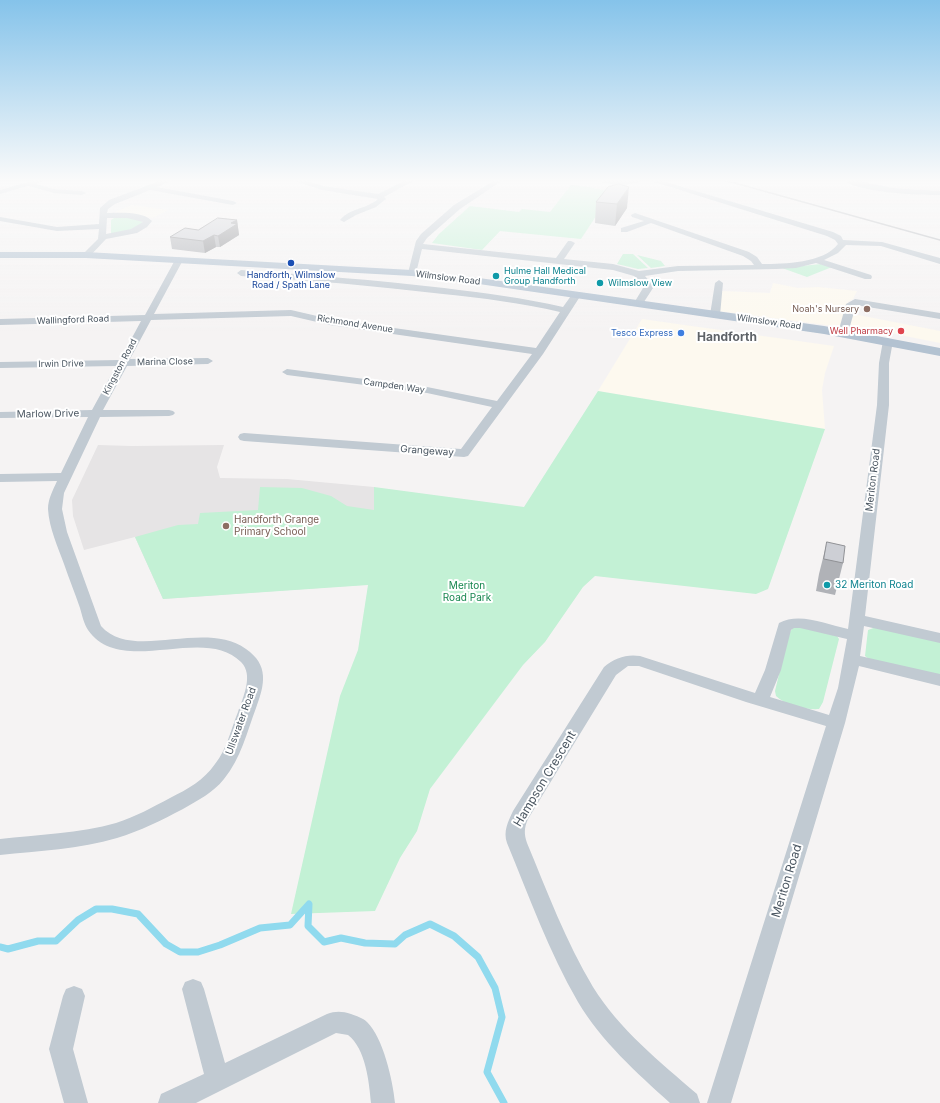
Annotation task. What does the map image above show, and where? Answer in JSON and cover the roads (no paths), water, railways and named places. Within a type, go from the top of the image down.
[{"type":"main road","name":"Wilmslow Road","points":[[0,255],[86,255],[412,273],[639,303],[843,333],[940,352]]},
{"type":"street","points":[[86,255],[100,243],[103,237],[103,231]]},
{"type":"street","points":[[103,237],[130,231]]},
{"type":"street","points":[[412,273],[419,246],[424,236],[429,231]]},
{"type":"street","points":[[682,231],[746,254],[754,259],[759,266]]},
{"type":"street","points":[[822,231],[830,234],[842,242],[882,244],[940,261]]},
{"type":"street","points":[[639,274],[668,269],[797,265],[816,260],[837,250],[841,247],[842,242]]},
{"type":"street","points":[[558,261],[571,243]]},
{"type":"street","points":[[728,247],[741,243]]},
{"type":"street","points":[[419,246],[613,267],[639,274],[645,279],[648,284],[648,288],[639,303]]},
{"type":"street","name":"Kingston Road","points":[[66,477],[122,363],[178,260]]},
{"type":"street","points":[[816,260],[868,277]]},
{"type":"street","name":"Wilmslow Road","points":[[241,273],[414,287],[533,303],[567,310]]},
{"type":"street","points":[[715,315],[720,282]]},
{"type":"street","name":"Grangeway","points":[[244,437],[464,453],[539,352],[576,295]]},
{"type":"street","points":[[843,333],[851,304],[855,302],[940,316]]},
{"type":"street","name":"Richmond Avenue","points":[[146,317],[291,313],[324,321],[539,352]]},
{"type":"street","name":"Wallingford Road","points":[[0,322],[146,317]]},
{"type":"street","name":"Meriton Road","points":[[719,1103],[846,688],[852,659],[883,405],[884,363],[888,341]]},
{"type":"street","name":"Marina Close","points":[[122,363],[208,361]]},
{"type":"street","name":"Irwin Drive","points":[[0,365],[122,363]]},
{"type":"street","name":"Campden Way","points":[[287,372],[428,390],[499,404]]},
{"type":"street","name":"Marlow Drive","points":[[0,415],[170,412]]},
{"type":"street","points":[[0,478],[66,477]]},
{"type":"street","name":"Ullswater Road","points":[[0,847],[55,842],[116,831],[157,814],[191,796],[217,776],[230,755],[253,692],[256,675],[250,661],[238,651],[219,644],[186,642],[139,646],[117,643],[104,637],[94,627],[60,532],[55,509],[58,494],[66,477]]},
{"type":"street","points":[[760,700],[773,670],[784,627],[790,623],[855,628],[940,638]]},
{"type":"street","points":[[852,659],[940,680]]},
{"type":"street","name":"Hampson Crescent","points":[[688,1103],[637,1057],[609,1026],[586,995],[553,930],[514,835],[515,827],[610,671],[619,663],[632,660],[640,662],[836,723]]},
{"type":"street","points":[[193,989],[218,1080]]},
{"type":"street","points":[[74,996],[61,1049],[76,1103]]},
{"type":"street","points":[[170,1103],[335,1022],[349,1024],[361,1031],[375,1060],[383,1103]]},
{"type":"waterway","points":[[0,947],[8,949],[38,941],[56,941],[78,920],[96,909],[112,909],[138,914],[166,944],[180,952],[198,952],[220,945],[260,928],[290,925],[309,904],[308,926],[324,942],[341,938],[365,943],[395,944],[405,935],[430,924],[454,936],[478,957],[495,988],[502,1017],[487,1072],[504,1103]]},
{"type":"railway","points":[[909,231],[940,240]]},
{"type":"place","name":"Handforth, Wilmslow Road / Spath Lane","points":[[291,263]]},
{"type":"place","name":"Hulme Hall Medical Group Handforth","points":[[496,276]]},
{"type":"place","name":"Wilmslow View","points":[[600,283]]},
{"type":"place","name":"Noah's Nursery","points":[[867,309]]},
{"type":"place","name":"Well Pharmacy","points":[[901,331]]},
{"type":"place","name":"Tesco Express","points":[[681,333]]},
{"type":"place","name":"Handforth Grange Primary School","points":[[226,526]]},
{"type":"place","name":"32 Meriton Road","points":[[827,585]]},
{"type":"district","name":"Handforth","points":[[727,337]]},
{"type":"park label","name":"Meriton Road Park","points":[[467,592]]}]
